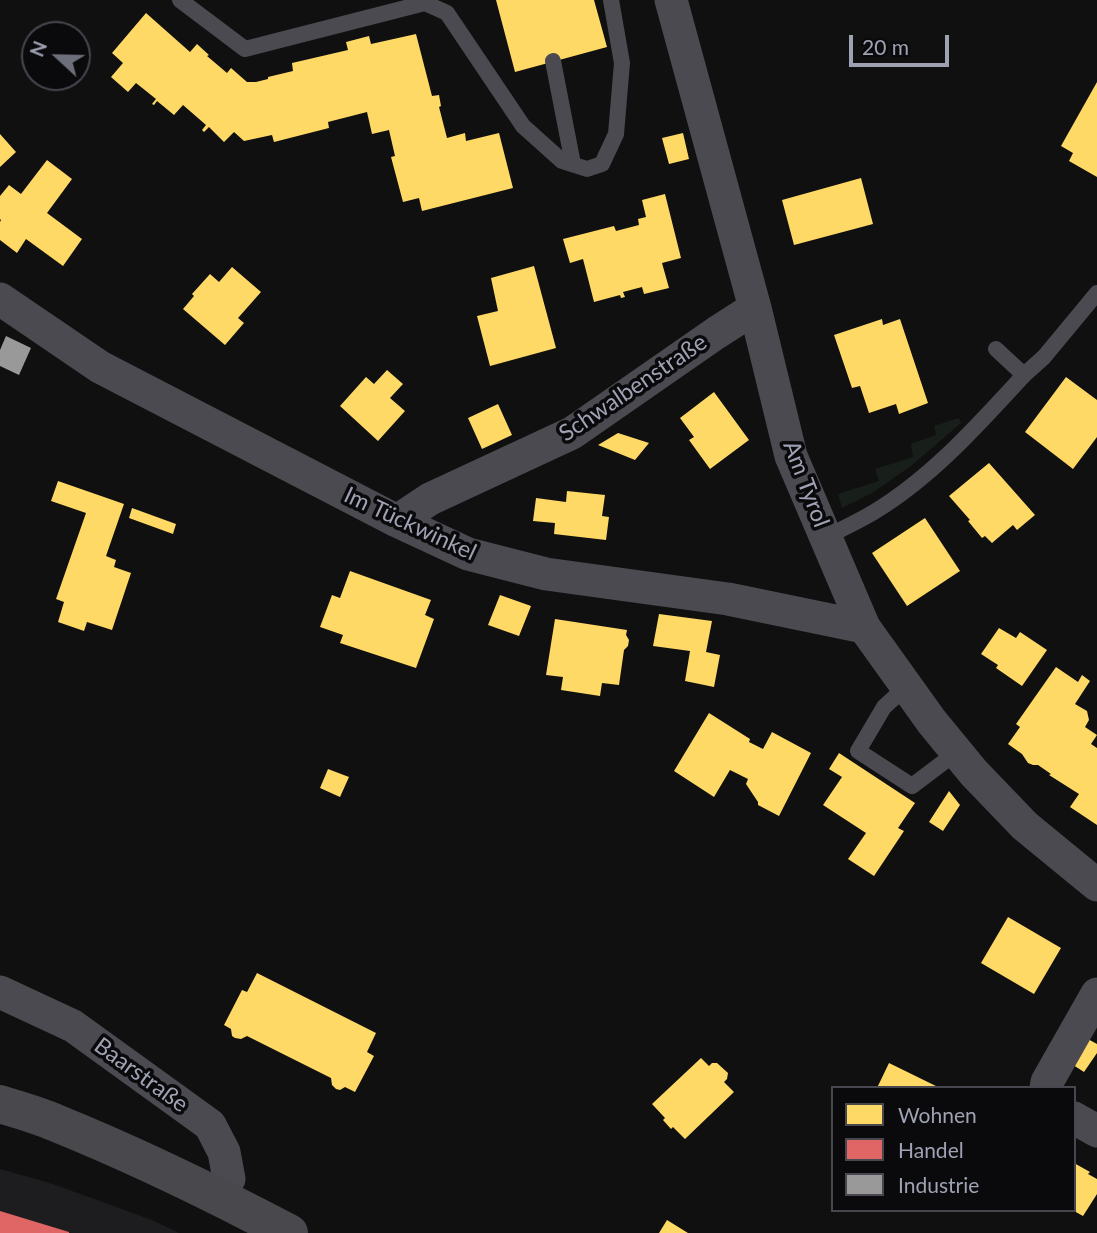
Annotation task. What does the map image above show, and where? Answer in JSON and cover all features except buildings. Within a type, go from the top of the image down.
[{"type":"main road","points":[[0,1104],[54,1122],[218,1197],[289,1233]]},
{"type":"street","name":"Am Tyrol","points":[[671,0],[755,308],[791,456],[864,627],[974,773],[1025,826],[1097,885]]},
{"type":"street","name":"Im Tückwinkel","points":[[0,299],[100,367],[397,521],[468,554],[546,574],[728,599],[864,627]]},
{"type":"street","name":"Schwalbenstraße","points":[[397,521],[430,499],[572,433],[755,308]]},
{"type":"street","name":"Baarstraße","points":[[0,992],[73,1026],[210,1125],[224,1152],[229,1179],[218,1197]]},
{"type":"street","points":[[1046,1086],[1097,994]]},
{"type":"street","points":[[1076,1119],[1097,1131]]},
{"type":"lane","points":[[180,0],[245,49],[425,3],[447,13],[523,126],[562,161],[587,169],[602,164],[617,134],[622,63],[611,0]]},
{"type":"lane","points":[[553,61],[573,164]]},
{"type":"lane","points":[[826,537],[874,512],[921,479],[971,433],[1044,357],[1097,293]]},
{"type":"lane","points":[[996,349],[1024,375]]},
{"type":"lane","points":[[907,686],[884,707],[858,751],[912,786],[957,752]]},
{"type":"shaded area","points":[[959,418],[961,423],[911,466],[872,493],[842,508],[838,494],[879,481],[875,469],[913,457],[911,444],[936,435],[934,426]]},
{"type":"shaded area","points":[[0,1169],[50,1183],[152,1220],[179,1233],[0,1233]]}]
